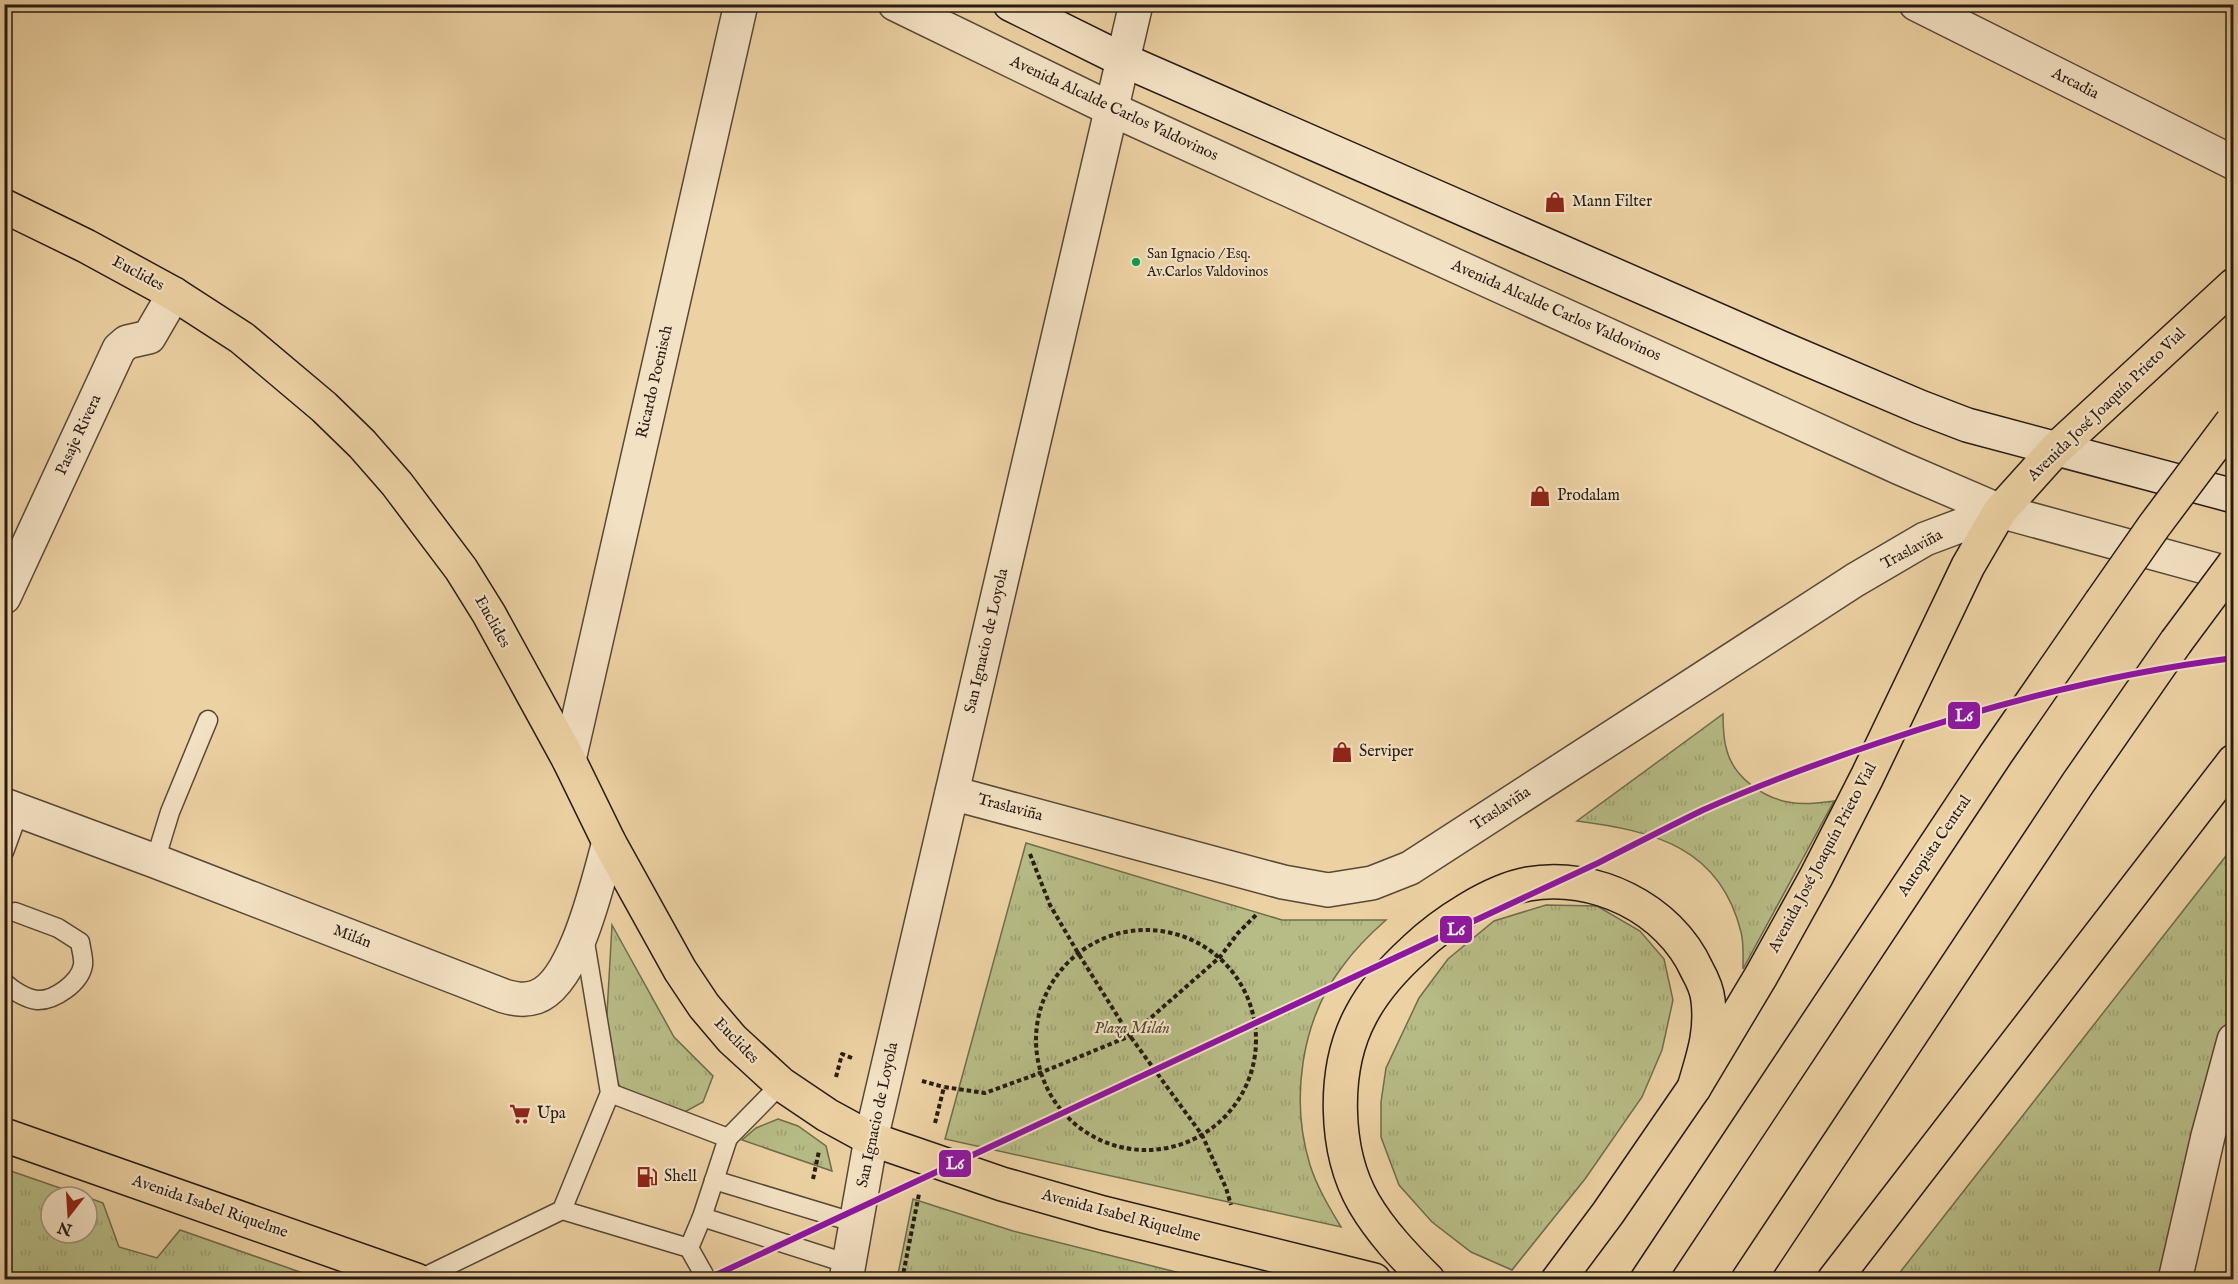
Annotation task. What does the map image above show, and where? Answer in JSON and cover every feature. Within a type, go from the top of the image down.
[{"type":"main road","name":"Euclides","points":[[4,206],[86,246],[174,294],[242,338],[284,372],[362,444],[397,483],[461,569],[489,614],[569,760],[609,842],[680,970],[704,1006],[732,1039],[781,1083],[827,1115],[870,1139]]},
{"type":"main road","name":"Avenida José Joaquín Prieto Vial","points":[[1561,1276],[1608,1213],[1694,1088],[1761,976],[1816,878],[1968,566],[2000,512],[2055,450],[2234,285]]},
{"type":"main road","name":"Autopista Central","points":[[1647,1280],[1996,754],[2154,526],[2233,421]]},
{"type":"main road","points":[[1748,1280],[2078,783],[2176,642],[2234,564]]},
{"type":"main road","points":[[1834,1280],[2234,761]]},
{"type":"main road","points":[[1428,1280],[1390,1241],[1364,1203],[1349,1166],[1340,1111],[1343,1073],[1353,1033],[1365,1007],[1404,959],[1424,940],[1455,917],[1512,888],[1550,882],[1569,883],[1607,892],[1640,906],[1672,931],[1685,947],[1708,997],[1709,1035],[1694,1088]]},
{"type":"main road","name":"Avenida Isabel Riquelme","points":[[4,1135],[417,1280]]},
{"type":"main road","name":"Avenida Isabel Riquelme","points":[[870,1139],[1002,1184],[1103,1213],[1374,1280]]},
{"type":"street","name":"Ricardo Poenisch","points":[[569,760],[741,4]]},
{"type":"street","name":"Avenida Alcalde Carlos Valdovinos","points":[[895,4],[1111,109],[2000,512],[2234,575]]},
{"type":"street","points":[[1010,4],[1123,60],[1920,407],[1967,425],[2055,450],[2234,496]]},
{"type":"street","name":"San Ignacio de Loyola","points":[[847,1272],[870,1139],[1136,4]]},
{"type":"street","name":"Arcadia","points":[[1916,4],[2234,163]]},
{"type":"street","name":"Pasaje Rivera","points":[[4,597],[119,350],[126,342],[149,337],[174,294]]},
{"type":"street","name":"Traslaviña","points":[[952,793],[1283,882],[1328,890],[1372,883],[1410,868],[1855,580],[1925,539],[2000,512]]},
{"type":"street","name":"Milán","points":[[12,808],[156,861],[504,996],[520,1000],[536,997],[550,989],[567,965],[583,931],[609,842]]},
{"type":"street","points":[[2175,1280],[2221,1140],[2234,1040]]},
{"type":"lane","points":[[156,861],[170,812],[208,720]]},
{"type":"lane","points":[[4,852],[12,808]]},
{"type":"lane","points":[[4,982],[10,989],[36,1000],[54,996],[77,980],[83,964],[80,942],[58,928],[15,912]]},
{"type":"lane","points":[[417,1280],[562,1210],[609,1093],[583,931]]},
{"type":"lane","points":[[689,1248],[702,1217],[728,1138],[781,1083]]},
{"type":"lane","points":[[609,1093],[728,1138]]},
{"type":"lane","points":[[714,1180],[856,1222]]},
{"type":"lane","points":[[562,1210],[689,1248],[707,1280]]},
{"type":"lane","points":[[702,1217],[847,1272]]},
{"type":"path","points":[[1013,808],[1050,905],[1130,1036],[1202,1135],[1226,1188],[1244,1249]]},
{"type":"path","points":[[902,1280],[926,1158],[944,1087],[985,1093],[1130,1036],[1220,957],[1283,882]]},
{"type":"path","points":[[1132,930],[1166,931],[1195,941],[1220,957],[1239,980],[1252,1006],[1257,1035],[1254,1066],[1243,1094],[1225,1117],[1202,1135],[1176,1146],[1147,1150],[1118,1147],[1086,1132],[1059,1108],[1040,1073],[1035,1041],[1041,1005],[1053,980],[1078,952],[1100,939],[1132,930]]},
{"type":"path","points":[[806,1208],[842,1054]]},
{"type":"green space","points":[[1723,714],[1727,751],[1736,769],[1750,784],[1768,796],[1788,802],[1805,804],[1834,801],[1743,969],[1742,937],[1731,903],[1717,880],[1700,862],[1680,848],[1657,838],[1605,825],[1577,821]]},
{"type":"green space","name":"Plaza Milán","points":[[1026,843],[1282,920],[1386,920],[1352,954],[1328,988],[1317,1012],[1303,1062],[1301,1114],[1304,1140],[1316,1181],[1341,1227],[945,1139]]},
{"type":"green space","points":[[2233,847],[2233,1011],[2164,1279],[1894,1280]]},
{"type":"green space","points":[[1546,905],[1597,906],[1640,931],[1664,959],[1673,1000],[1662,1050],[1642,1097],[1585,1179],[1512,1270],[1471,1252],[1432,1222],[1399,1185],[1381,1137],[1381,1102],[1386,1068],[1419,998],[1448,959],[1494,921]]},
{"type":"green space","points":[[612,925],[674,1037],[713,1076],[703,1102],[670,1120],[625,1101],[608,1055],[607,1014]]},
{"type":"green space","points":[[778,1119],[798,1126],[826,1146],[832,1171],[742,1140],[756,1128]]},
{"type":"green space","points":[[5,1169],[51,1185],[39,1185],[39,1245],[99,1245],[99,1202],[103,1203],[119,1247],[157,1258],[180,1230],[320,1279],[5,1279]]},
{"type":"green space","points":[[913,1199],[1013,1231],[1204,1279],[897,1279]]},
{"type":"transit line","name":"L6","points":[[705,1280],[1598,863],[1703,810],[1747,791],[1881,742],[2011,702],[2144,672],[2234,658]]},
{"type":"place","name":"Mann Filter","points":[[1555,202]]},
{"type":"place","name":"San Ignacio / Esq. Av.Carlos Valdovinos","points":[[1136,262]]},
{"type":"place","name":"Prodalam","points":[[1540,496]]},
{"type":"place","name":"Serviper","points":[[1342,752]]},
{"type":"place","name":"Upa","points":[[520,1114]]},
{"type":"place","name":"Shell","points":[[647,1177]]}]
